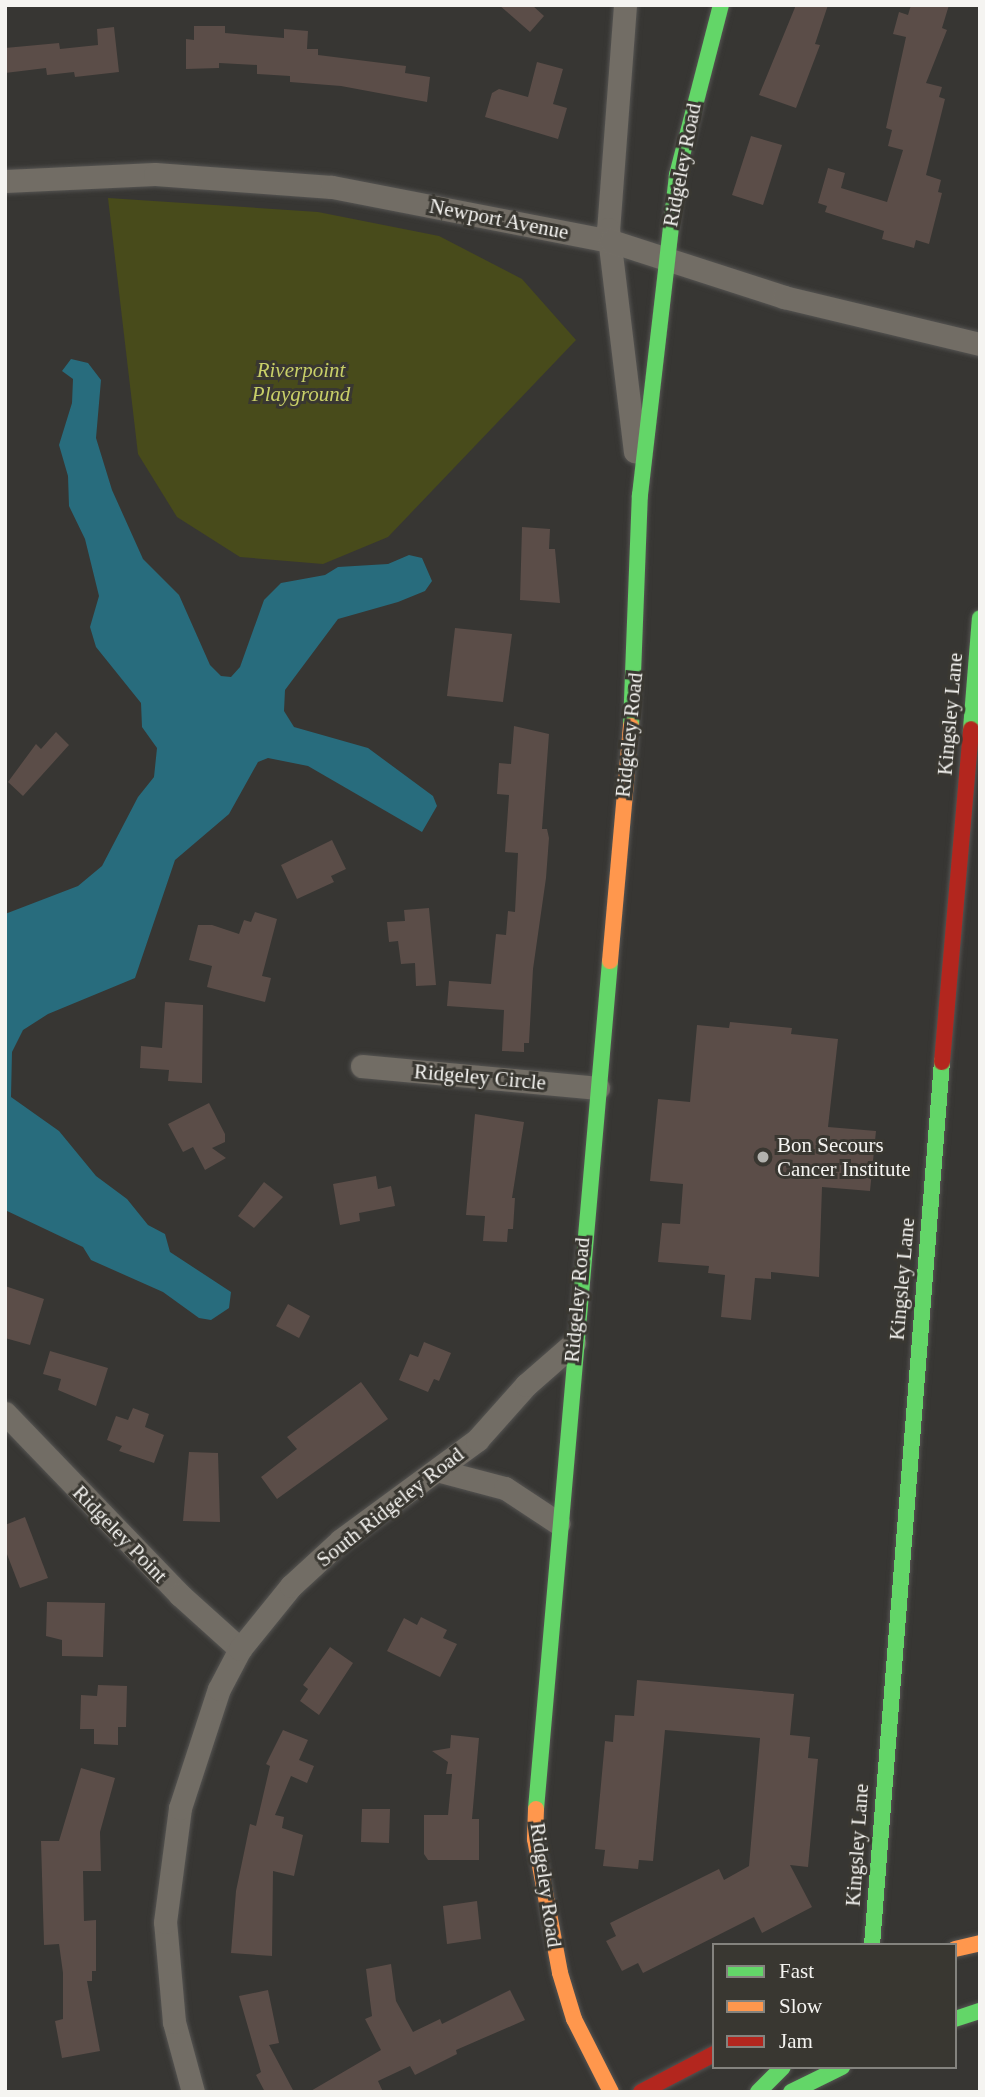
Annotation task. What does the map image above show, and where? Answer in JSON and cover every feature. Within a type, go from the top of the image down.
[{"type":"street","name":"Ridgeley Road","points":[[611,2092],[574,2019],[560,1973],[535,1839],[558,1523],[636,672],[640,495],[665,259],[677,175],[721,5]]},
{"type":"street","name":"Ridgeley Road","points":[[623,7],[611,146],[611,241],[640,495]]},
{"type":"street","name":"Newport Avenue","points":[[5,181],[155,174],[238,177],[332,187],[611,241],[784,297],[980,344]]},
{"type":"street","name":"Kingsley Lane","points":[[872,1943],[980,618]]},
{"type":"street","name":"Ridgeley Circle","points":[[362,1066],[598,1088]]},
{"type":"street","name":"South Ridgeley Road","points":[[193,2092],[174,2022],[166,1967],[170,1864],[196,1752],[219,1689],[240,1649],[273,1605],[331,1549],[440,1471],[477,1440],[526,1385],[574,1343]]},
{"type":"street","name":"Ridgeley Point","points":[[5,1413],[171,1586],[240,1649]]},
{"type":"street","points":[[440,1471],[505,1488],[558,1523]]},
{"type":"street","points":[[957,1949],[980,1942]]},
{"type":"street","points":[[957,2018],[980,2011]]},
{"type":"street","points":[[641,2092],[712,2055]]},
{"type":"street","points":[[758,2092],[781,2069]]},
{"type":"street","points":[[791,2092],[838,2069]]},
{"type":"green space","name":"Riverpoint Playground","points":[[108,198],[318,212],[439,236],[522,279],[576,340],[388,537],[323,564],[240,557],[177,517],[138,454]]},
{"type":"water","points":[[71,359],[88,363],[101,380],[96,438],[112,490],[143,559],[179,595],[210,665],[221,676],[231,677],[240,667],[264,600],[281,583],[325,575],[338,567],[388,564],[409,555],[422,558],[432,581],[425,591],[398,602],[338,619],[285,690],[284,711],[294,727],[368,748],[433,796],[437,806],[422,832],[308,766],[268,758],[258,762],[229,814],[175,860],[135,978],[48,1014],[23,1030],[12,1052],[11,1097],[59,1131],[96,1176],[127,1199],[148,1225],[165,1234],[170,1252],[231,1292],[229,1308],[211,1320],[199,1318],[163,1292],[91,1260],[83,1247],[5,1210],[5,914],[78,886],[102,866],[138,797],[154,777],[157,748],[142,727],[141,703],[96,647],[90,627],[99,596],[85,539],[69,506],[68,476],[59,445],[72,403],[73,379],[62,371]]},
{"type":"building","points":[[499,5],[532,5],[544,16],[530,32]]},
{"type":"building","points":[[796,5],[828,5],[815,44],[820,45],[796,108],[759,95]]},
{"type":"building","points":[[911,5],[949,5],[942,28],[947,30],[926,83],[942,87],[939,97],[945,99],[926,175],[941,180],[938,192],[942,193],[929,244],[916,240],[914,248],[882,239],[884,231],[825,212],[827,206],[818,203],[828,168],[845,173],[841,188],[887,202],[903,150],[888,146],[892,130],[886,128],[906,37],[893,34],[899,12],[908,15]]},
{"type":"building","points":[[194,26],[225,26],[225,33],[284,38],[284,29],[308,31],[307,49],[318,49],[318,55],[406,66],[405,73],[430,77],[427,102],[341,86],[290,82],[290,76],[257,74],[257,65],[219,63],[219,68],[186,69],[186,39],[194,40]]},
{"type":"building","points":[[114,27],[119,72],[75,77],[74,72],[47,75],[46,68],[5,73],[5,48],[59,43],[60,49],[98,45],[97,29]]},
{"type":"building","points":[[537,62],[563,69],[553,104],[567,108],[558,139],[485,117],[492,93],[499,89],[528,97]]},
{"type":"building","points":[[751,136],[782,145],[763,205],[732,195]]},
{"type":"building","points":[[522,527],[550,529],[549,549],[555,549],[560,603],[520,600]]},
{"type":"building","points":[[455,628],[512,634],[503,702],[447,696]]},
{"type":"building","points":[[514,726],[549,734],[542,829],[547,829],[549,838],[546,878],[533,969],[529,1043],[524,1043],[524,1052],[502,1051],[504,1010],[447,1006],[449,981],[491,984],[496,934],[506,935],[508,911],[515,912],[518,853],[505,852],[509,795],[497,794],[499,763],[511,764]]},
{"type":"building","points":[[56,732],[69,745],[23,796],[8,782],[36,744],[41,749]]},
{"type":"building","points":[[332,840],[346,869],[331,876],[334,882],[297,899],[281,865]]},
{"type":"building","points":[[429,908],[436,985],[416,986],[415,963],[401,964],[398,941],[389,942],[387,922],[405,921],[404,910]]},
{"type":"building","points":[[255,912],[277,919],[262,976],[271,978],[265,1002],[207,987],[212,966],[189,960],[198,925],[212,925],[239,934],[244,920],[251,922]]},
{"type":"building","points":[[165,1002],[203,1005],[202,1083],[168,1081],[169,1070],[140,1068],[141,1046],[162,1048]]},
{"type":"building","name":"Bon Secours Cancer Institute","points":[[730,1022],[792,1028],[791,1034],[838,1039],[828,1127],[876,1131],[870,1191],[822,1187],[819,1277],[771,1272],[771,1279],[755,1278],[751,1320],[721,1317],[725,1275],[708,1273],[709,1266],[658,1262],[662,1223],[680,1224],[683,1184],[650,1181],[658,1099],[690,1102],[697,1025],[729,1028]]},
{"type":"building","points":[[209,1103],[225,1134],[225,1142],[212,1148],[226,1158],[205,1170],[193,1147],[183,1152],[168,1124]]},
{"type":"building","points":[[475,1114],[524,1122],[512,1198],[515,1198],[513,1229],[508,1229],[507,1242],[483,1241],[485,1216],[466,1215]]},
{"type":"building","points":[[376,1176],[378,1189],[391,1186],[395,1206],[359,1213],[360,1221],[340,1225],[333,1184]]},
{"type":"building","points":[[264,1182],[283,1197],[254,1228],[238,1216]]},
{"type":"building","points":[[5,1286],[44,1299],[30,1345],[5,1338]]},
{"type":"building","points":[[288,1304],[310,1316],[299,1338],[276,1326]]},
{"type":"building","points":[[424,1342],[451,1353],[439,1381],[434,1379],[428,1392],[399,1380],[410,1354],[418,1357]]},
{"type":"building","points":[[50,1351],[108,1368],[96,1406],[58,1390],[61,1379],[43,1374]]},
{"type":"building","points":[[361,1382],[388,1419],[277,1499],[261,1477],[297,1449],[287,1437]]},
{"type":"building","points":[[133,1408],[149,1414],[145,1427],[164,1435],[154,1463],[119,1451],[122,1446],[107,1440],[116,1416],[128,1420]]},
{"type":"building","points":[[189,1452],[218,1453],[220,1522],[183,1521]]},
{"type":"building","points":[[25,1517],[48,1578],[20,1588],[5,1549],[5,1525]]},
{"type":"building","points":[[47,1602],[105,1603],[103,1657],[62,1656],[62,1640],[46,1636]]},
{"type":"building","points":[[421,1617],[447,1630],[443,1638],[457,1644],[440,1677],[387,1651],[404,1618],[417,1625]]},
{"type":"building","points":[[330,1647],[353,1663],[319,1715],[300,1701],[308,1689],[303,1685]]},
{"type":"building","points":[[637,1680],[794,1694],[790,1735],[810,1737],[808,1758],[818,1759],[808,1867],[790,1865],[812,1907],[762,1933],[754,1917],[643,1973],[638,1963],[622,1971],[606,1941],[616,1936],[610,1923],[719,1869],[724,1880],[749,1866],[760,1738],[665,1730],[653,1861],[639,1860],[638,1869],[603,1866],[605,1850],[595,1849],[605,1741],[613,1742],[615,1715],[634,1716]]},
{"type":"building","points":[[98,1685],[127,1686],[126,1727],[118,1727],[118,1745],[94,1744],[94,1729],[80,1729],[81,1695],[97,1696]]},
{"type":"building","points":[[283,1730],[308,1740],[299,1760],[314,1766],[307,1783],[291,1776],[275,1815],[284,1817],[282,1828],[303,1835],[294,1876],[273,1871],[272,1956],[231,1953],[236,1891],[250,1824],[256,1826],[270,1766],[266,1764]]},
{"type":"building","points":[[451,1735],[479,1738],[472,1819],[479,1819],[479,1860],[428,1860],[424,1854],[424,1815],[448,1815],[452,1774],[446,1774],[448,1762],[432,1751],[450,1748]]},
{"type":"building","points":[[81,1768],[115,1778],[100,1832],[101,1871],[83,1871],[84,1921],[96,1920],[96,1971],[92,1971],[92,1981],[87,1981],[100,2051],[62,2058],[55,2021],[63,2019],[63,1973],[59,1944],[44,1945],[41,1841],[59,1841]]},
{"type":"building","points":[[362,1809],[390,1809],[389,1843],[361,1842]]},
{"type":"building","points":[[477,1901],[481,1939],[447,1944],[443,1906]]},
{"type":"building","points":[[391,1964],[396,2001],[413,2032],[440,2019],[442,2024],[510,1990],[525,2020],[456,2050],[457,2054],[415,2075],[410,2066],[378,2081],[383,2092],[309,2092],[381,2050],[365,2019],[372,2016],[366,1969]]},
{"type":"building","points":[[268,1990],[279,2043],[269,2045],[294,2092],[265,2092],[256,2075],[261,2072],[239,1996]]},
{"type":"traffic: fast","points":[[631,726],[640,495],[677,175],[721,5]]},
{"type":"traffic: fast","points":[[971,729],[980,618]]},
{"type":"traffic: fast","points":[[536,1809],[610,961]]},
{"type":"traffic: fast","points":[[872,1943],[942,1062]]},
{"type":"traffic: fast","points":[[957,2018],[980,2011]]},
{"type":"traffic: fast","points":[[758,2092],[781,2069]]},
{"type":"traffic: fast","points":[[791,2092],[838,2069]]},
{"type":"traffic: slow","points":[[610,961],[631,726]]},
{"type":"traffic: slow","points":[[536,1809],[535,1839],[560,1973],[574,2019],[611,2092]]},
{"type":"traffic: slow","points":[[957,1949],[980,1943]]},
{"type":"traffic: jam","points":[[942,1062],[971,729]]},
{"type":"traffic: jam","points":[[641,2092],[712,2055]]},
{"type":"place","name":"Bon Secours Cancer Institute","points":[[763,1157]]}]
